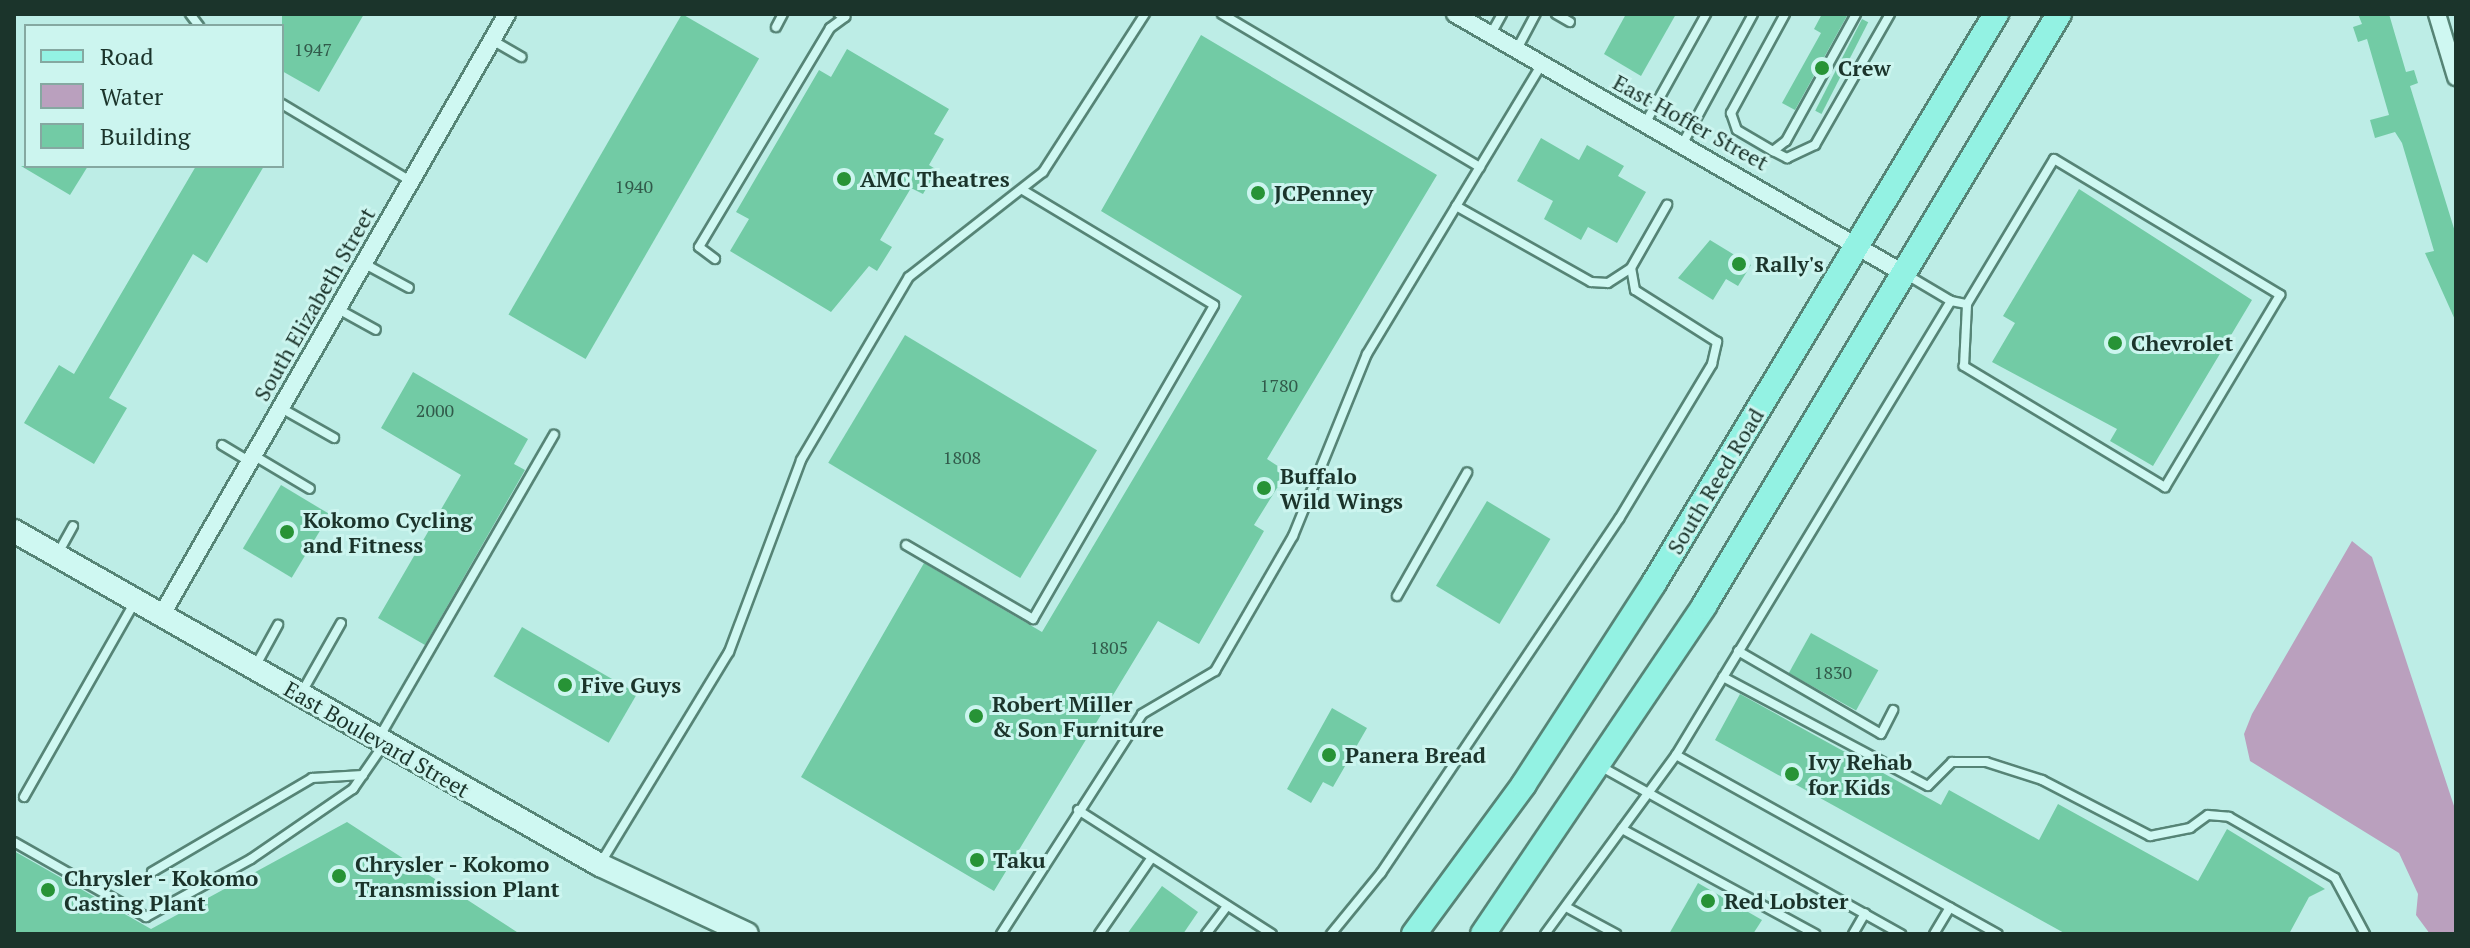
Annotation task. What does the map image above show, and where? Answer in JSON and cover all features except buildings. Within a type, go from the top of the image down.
[{"type":"main road","name":"South Reed Road","points":[[1414,934],[1576,704],[1996,14]]},
{"type":"main road","points":[[1483,934],[1600,766],[2059,14]]},
{"type":"main road","name":"East Boulevard Street","points":[[14,531],[600,865],[747,934]]},
{"type":"street","name":"South Elizabeth Street","points":[[161,616],[507,14]]},
{"type":"street","name":"East Hoffer Street","points":[[1455,14],[1858,243],[1903,273]]},
{"type":"street","points":[[2437,14],[2456,77]]},
{"type":"lane","points":[[776,27],[783,14]]},
{"type":"lane","points":[[600,865],[729,652],[801,460],[909,277],[1024,191],[1145,14]]},
{"type":"lane","points":[[1222,14],[1480,167]]},
{"type":"lane","points":[[1491,34],[1502,14]]},
{"type":"lane","points":[[1517,49],[1536,14]]},
{"type":"lane","points":[[1556,14],[1570,22]]},
{"type":"lane","points":[[1646,122],[1706,14]]},
{"type":"lane","points":[[1683,143],[1753,14]]},
{"type":"lane","points":[[1785,14],[1731,113],[1737,130],[1787,158],[1815,145],[1890,14]]},
{"type":"lane","points":[[1773,151],[1786,141],[1856,14]]},
{"type":"lane","points":[[715,259],[699,247],[830,28],[842,16]]},
{"type":"lane","points":[[492,40],[522,57]]},
{"type":"lane","points":[[1001,934],[1142,714],[1215,671],[1293,536],[1367,354],[1542,64]]},
{"type":"lane","points":[[284,105],[409,180]]},
{"type":"lane","points":[[2054,159],[2280,295],[2165,487],[1964,366],[1967,304],[2054,159]]},
{"type":"lane","points":[[906,545],[1033,619],[1214,305],[1024,191]]},
{"type":"lane","points":[[1456,206],[1591,282],[1608,283],[1631,268],[1667,205]]},
{"type":"lane","points":[[363,263],[409,288]]},
{"type":"lane","points":[[1331,934],[1381,873],[1619,519],[1712,364],[1717,342],[1635,290],[1631,268]]},
{"type":"lane","points":[[1903,273],[1951,301],[1967,304]]},
{"type":"lane","points":[[1545,934],[1676,755],[1951,301]]},
{"type":"lane","points":[[338,308],[376,330]]},
{"type":"lane","points":[[280,408],[334,438]]},
{"type":"lane","points":[[14,842],[146,917],[251,859],[363,775],[554,435]]},
{"type":"lane","points":[[222,445],[310,489]]},
{"type":"lane","points":[[1397,596],[1467,473]]},
{"type":"lane","points":[[57,556],[73,526]]},
{"type":"lane","points":[[24,797],[135,601]]},
{"type":"lane","points":[[300,696],[341,623]]},
{"type":"lane","points":[[253,669],[278,625]]},
{"type":"lane","points":[[1738,651],[1881,734],[1893,710]]},
{"type":"lane","points":[[1723,677],[1928,786],[1952,762],[1986,762],[2042,780],[2150,836],[2190,828],[2208,815],[2229,817],[2335,878],[2365,934]]},
{"type":"lane","points":[[1676,755],[1997,934]]},
{"type":"lane","points":[[1600,766],[1901,934]]},
{"type":"lane","points":[[152,872],[312,778],[363,775]]},
{"type":"lane","points":[[1078,810],[1150,860],[1272,934]]},
{"type":"lane","points":[[1622,829],[1815,934]]},
{"type":"lane","points":[[1099,934],[1150,860]]},
{"type":"lane","points":[[1206,934],[1227,906]]},
{"type":"lane","points":[[1566,907],[1616,934]]},
{"type":"lane","points":[[1934,934],[1950,907]]},
{"type":"lane","points":[[1853,934],[1865,913]]},
{"type":"water","points":[[2352,541],[2372,557],[2456,812],[2456,934],[2430,934],[2416,915],[2418,894],[2399,853],[2250,761],[2244,734],[2252,714]]},
{"type":"place","name":"Crew","points":[[1822,68]]},
{"type":"place","name":"AMC Theatres","points":[[844,179]]},
{"type":"place","name":"JCPenney","points":[[1258,193]]},
{"type":"place","name":"Rally's","points":[[1739,264]]},
{"type":"place","name":"Chevrolet","points":[[2115,343]]},
{"type":"place","name":"Buffalo Wild Wings","points":[[1264,488]]},
{"type":"place","name":"Kokomo Cycling and Fitness","points":[[287,532]]},
{"type":"place","name":"Five Guys","points":[[565,685]]},
{"type":"place","name":"Robert Miller & Son Furniture","points":[[976,716]]},
{"type":"place","name":"Panera Bread","points":[[1329,755]]},
{"type":"place","name":"Ivy Rehab for Kids","points":[[1792,774]]},
{"type":"place","name":"Taku","points":[[977,860]]},
{"type":"place","name":"Chrysler - Kokomo Transmission Plant","points":[[339,876]]},
{"type":"place","name":"Chrysler - Kokomo Casting Plant","points":[[48,890]]},
{"type":"place","name":"Red Lobster","points":[[1708,901]]}]
